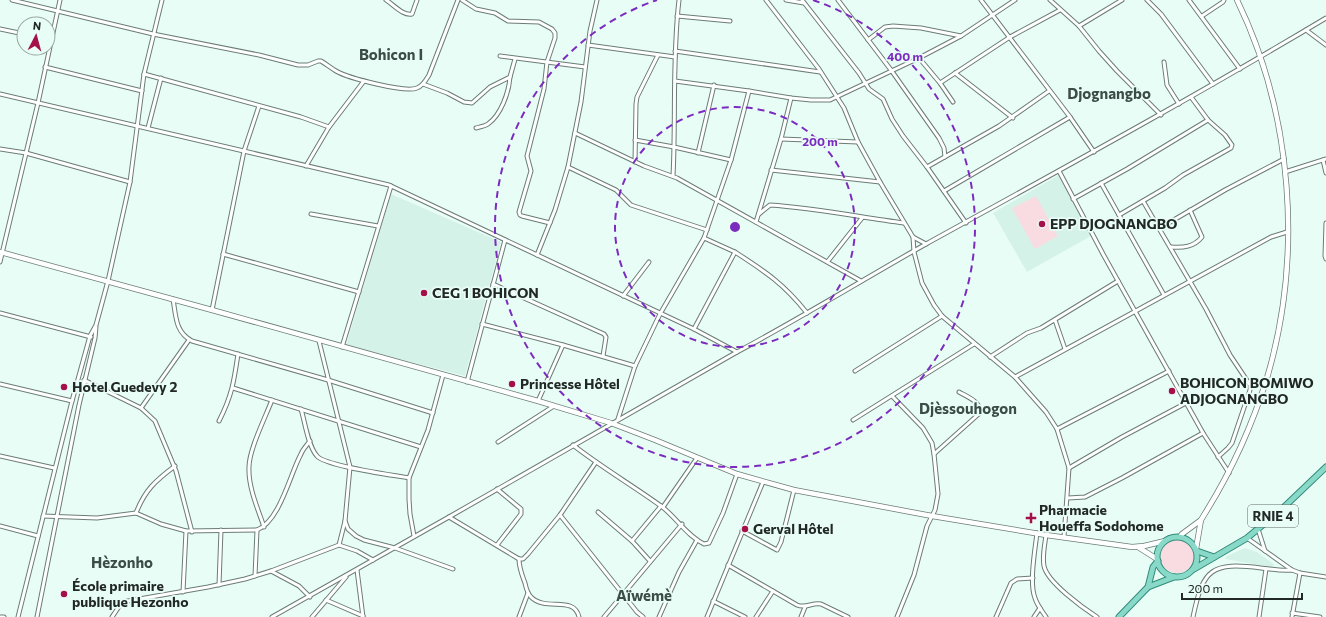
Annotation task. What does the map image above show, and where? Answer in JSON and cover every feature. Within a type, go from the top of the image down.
[{"type":"main road","name":"RNIE 4","points":[[1119,617],[1148,587],[1174,577],[1181,577],[1188,574],[1247,538],[1306,487],[1326,467]]},
{"type":"main road","points":[[1165,541],[1170,538],[1180,537],[1187,539],[1192,543],[1196,550],[1198,560],[1194,569]]},
{"type":"main road","name":"RNIE 4","points":[[1148,587],[1160,547],[1165,541]]},
{"type":"main road","points":[[1196,550],[1214,557]]},
{"type":"main road","points":[[1157,560],[1166,574],[1174,577]]},
{"type":"street","points":[[12,0],[153,34],[298,65],[308,65],[321,61],[336,71],[364,81],[406,90],[418,88],[423,84],[429,75],[458,0]]},
{"type":"street","points":[[56,17],[60,0]]},
{"type":"street","points":[[36,617],[84,380],[95,338],[96,325],[108,282],[130,182],[144,74],[162,0]]},
{"type":"street","points":[[386,0],[404,13],[408,14],[412,14],[417,0]]},
{"type":"street","points":[[462,0],[476,9],[494,13],[508,21],[539,22],[552,29],[555,33],[555,38],[547,62],[544,89],[527,156],[531,171],[519,213],[522,216],[550,222]]},
{"type":"street","points":[[537,255],[560,196],[568,167],[575,133],[592,21],[597,0]]},
{"type":"street","points":[[673,176],[675,51],[679,0]]},
{"type":"street","points":[[766,0],[820,72],[848,116],[858,142],[913,237],[914,252],[922,283],[934,305],[942,316],[1015,377],[1046,412],[1057,429],[1069,468],[1064,537]]},
{"type":"street","points":[[786,0],[803,2],[838,45],[871,91],[883,99],[892,119],[966,223]]},
{"type":"street","points":[[838,0],[892,70],[939,138],[944,148],[945,157]]},
{"type":"street","points":[[981,0],[1070,117],[1094,152]]},
{"type":"street","points":[[675,81],[749,90],[791,98],[821,101],[830,100],[919,58],[961,36],[1015,0]]},
{"type":"street","points":[[1050,0],[1079,26],[1117,71],[1161,115]]},
{"type":"street","points":[[1079,26],[1121,0]]},
{"type":"street","points":[[1147,0],[1161,14],[1213,84]]},
{"type":"street","points":[[1189,0],[1240,69]]},
{"type":"street","points":[[1202,16],[1224,0]]},
{"type":"street","points":[[1180,537],[1201,520],[1229,472],[1248,432],[1272,359],[1284,295],[1287,232],[1284,160],[1273,103],[1260,57],[1237,0]]},
{"type":"street","points":[[940,83],[1010,37],[1060,10]]},
{"type":"street","points":[[677,16],[730,21]]},
{"type":"street","points":[[272,617],[347,576],[611,423],[926,244],[1161,115],[1326,18]]},
{"type":"street","points":[[868,40],[885,27],[893,26],[921,28],[961,36]]},
{"type":"street","points":[[0,28],[16,32]]},
{"type":"street","points":[[1306,30],[1326,45]]},
{"type":"street","points":[[588,45],[675,57]]},
{"type":"street","points":[[675,51],[820,72]]},
{"type":"street","points":[[635,162],[637,97],[658,55]]},
{"type":"street","points":[[0,262],[38,103],[47,56]]},
{"type":"street","points":[[500,56],[585,67]]},
{"type":"street","points":[[919,58],[940,83],[953,102]]},
{"type":"street","points":[[476,128],[487,125],[496,116],[507,93],[515,59]]},
{"type":"street","points":[[1164,62],[1167,85],[1179,104]]},
{"type":"street","points":[[45,68],[142,91]]},
{"type":"street","points":[[955,73],[1013,118]]},
{"type":"street","points":[[144,74],[301,117],[329,127]]},
{"type":"street","points":[[423,84],[470,104],[490,87],[510,77]]},
{"type":"street","points":[[148,128],[161,78]]},
{"type":"street","points":[[306,166],[329,127],[364,81]]},
{"type":"street","points":[[698,153],[714,85]]},
{"type":"street","points":[[618,419],[635,366],[660,314],[704,238],[731,160],[749,90]]},
{"type":"street","points":[[927,167],[1013,118],[1049,91]]},
{"type":"street","points":[[0,94],[391,186],[694,329],[737,352]]},
{"type":"street","points":[[1119,215],[1183,175],[1232,148],[1229,139],[1208,120],[1191,97]]},
{"type":"street","points":[[756,222],[781,140],[791,98]]},
{"type":"street","points":[[212,310],[244,152],[258,106]]},
{"type":"street","points":[[944,191],[1070,117]]},
{"type":"street","points":[[1073,199],[1127,169],[1208,120]]},
{"type":"street","points":[[575,133],[635,162],[673,176],[862,281]]},
{"type":"street","points":[[635,140],[731,160]]},
{"type":"street","points":[[781,140],[858,142]]},
{"type":"street","points":[[0,149],[26,153],[130,182]]},
{"type":"street","points":[[1285,172],[1324,159],[1326,172]]},
{"type":"street","points":[[1160,228],[1190,210],[1284,160]]},
{"type":"street","points":[[568,167],[616,190],[631,205],[707,230]]},
{"type":"street","points":[[771,170],[880,182]]},
{"type":"street","points":[[1059,171],[1186,403],[1203,433],[1229,472]]},
{"type":"street","points":[[1101,183],[1164,295]]},
{"type":"street","points":[[342,347],[391,186]]},
{"type":"street","points":[[763,199],[770,205],[808,208],[862,218],[904,223]]},
{"type":"street","points":[[1143,201],[1171,247],[1230,355],[1250,388],[1232,443],[1218,456]]},
{"type":"street","points":[[759,214],[770,205]]},
{"type":"street","points":[[1171,247],[1188,247],[1202,237],[1190,210]]},
{"type":"street","points":[[311,214],[378,226]]},
{"type":"street","points":[[828,262],[862,218]]},
{"type":"street","points":[[1326,223],[1326,259]]},
{"type":"street","points":[[1015,377],[1271,237],[1287,232]]},
{"type":"street","points":[[913,237],[926,244]]},
{"type":"street","points":[[704,238],[735,252],[765,271],[779,282],[807,313]]},
{"type":"street","points":[[467,382],[505,240]]},
{"type":"street","points":[[694,329],[735,252]]},
{"type":"street","points":[[1,253],[173,299],[538,401],[611,423],[737,474],[794,490],[932,516],[1046,535],[1138,547],[1165,541]]},
{"type":"street","points":[[223,254],[359,292]]},
{"type":"street","points":[[623,296],[649,262]]},
{"type":"street","points":[[990,357],[1027,333],[1041,328],[1055,320],[1118,281]]},
{"type":"street","points":[[493,284],[594,328],[604,334],[606,337],[603,356]]},
{"type":"street","points":[[173,299],[180,332],[189,340],[328,380],[433,413]]},
{"type":"street","points":[[0,314],[95,338]]},
{"type":"street","points":[[855,371],[942,316]]},
{"type":"street","points":[[1055,320],[1065,349]]},
{"type":"street","points":[[482,324],[635,366]]},
{"type":"street","points":[[18,617],[54,468],[90,336],[96,325]]},
{"type":"street","points":[[141,408],[189,340]]},
{"type":"street","points":[[319,341],[350,467],[345,522],[339,545]]},
{"type":"street","points":[[853,420],[974,344]]},
{"type":"street","points":[[538,401],[563,345]]},
{"type":"street","points":[[219,421],[227,406],[233,388],[238,354]]},
{"type":"street","points":[[1057,429],[1169,371]]},
{"type":"street","points":[[414,536],[408,499],[409,478],[433,413],[443,375]]},
{"type":"street","points":[[84,380],[141,408],[155,421],[175,466],[192,532]]},
{"type":"street","points":[[0,384],[72,401]]},
{"type":"street","points":[[233,388],[421,447]]},
{"type":"street","points":[[934,454],[981,412],[975,401],[959,392]]},
{"type":"street","points":[[892,396],[923,428],[932,443],[938,494],[938,502],[927,526],[914,575],[897,617]]},
{"type":"street","points":[[264,527],[251,486],[248,468],[250,455],[272,400]]},
{"type":"street","points":[[1069,468],[1122,437],[1186,403]]},
{"type":"street","points":[[498,442],[554,406]]},
{"type":"street","points":[[301,409],[310,441],[316,456],[321,460],[409,478]]},
{"type":"street","points":[[64,433],[73,435]]},
{"type":"street","points":[[1068,498],[1085,497],[1203,433]]},
{"type":"street","points":[[43,516],[97,518],[136,513],[161,524],[192,532],[257,530],[264,527],[270,521],[289,484],[301,453],[310,441]]},
{"type":"street","points":[[573,445],[662,507],[682,524],[697,540],[707,544],[711,540],[723,513],[737,474]]},
{"type":"street","points":[[0,456],[54,468]]},
{"type":"street","points":[[632,542],[662,507],[697,458]]},
{"type":"street","points":[[519,560],[523,559],[560,515],[596,462]]},
{"type":"street","points":[[136,513],[142,499],[150,487],[175,466]]},
{"type":"street","points":[[707,617],[763,482]]},
{"type":"street","points":[[497,545],[521,514],[520,509],[498,489]]},
{"type":"street","points":[[742,531],[777,550],[781,542],[794,490]]},
{"type":"street","points":[[598,512],[632,542],[650,561]]},
{"type":"street","points":[[560,515],[623,595],[637,612],[644,617]]},
{"type":"street","points":[[449,517],[497,545],[519,560]]},
{"type":"street","points":[[1196,550],[1201,520]]},
{"type":"street","points":[[345,522],[348,529],[356,536],[374,544],[395,548],[453,569]]},
{"type":"street","points":[[604,617],[682,524]]},
{"type":"street","points":[[0,526],[38,536]]},
{"type":"street","points":[[1258,529],[1265,551]]},
{"type":"street","points":[[219,585],[221,530]]},
{"type":"street","points":[[255,576],[257,530]]},
{"type":"street","points":[[183,592],[186,531]]},
{"type":"street","points":[[1037,533],[1033,578],[1034,598],[1046,617]]},
{"type":"street","points":[[1046,535],[1044,564],[1048,575],[1071,597],[1097,617]]},
{"type":"street","points":[[1247,538],[1292,570],[1300,573],[1326,577]]},
{"type":"street","points":[[659,617],[679,572],[697,540]]},
{"type":"street","points":[[112,617],[122,602],[219,585],[255,576],[339,545],[357,551],[373,560]]},
{"type":"street","points":[[1138,547],[1157,560]]},
{"type":"street","points":[[519,560],[520,571],[528,593],[534,600],[555,606],[571,606],[578,612],[579,617]]},
{"type":"street","points":[[728,565],[797,606],[805,607],[816,603],[848,617]]},
{"type":"street","points":[[1193,617],[1202,584],[1215,569],[1237,565],[1266,569],[1292,570]]},
{"type":"street","points":[[1259,617],[1266,569]]},
{"type":"street","points":[[357,570],[363,617]]},
{"type":"street","points":[[271,571],[299,586],[310,597]]},
{"type":"street","points":[[1300,573],[1292,615],[1320,617]]},
{"type":"street","points":[[312,617],[347,576]]},
{"type":"street","points":[[996,617],[1011,583],[1017,579],[1033,578]]},
{"type":"street","points":[[756,617],[773,591]]},
{"type":"street","points":[[519,617],[528,593]]},
{"type":"street","points":[[326,600],[363,617]]},
{"type":"street","points":[[713,601],[745,617]]},
{"type":"street","points":[[801,617],[805,607]]},
{"type":"street","points":[[1034,617],[1040,608]]},
{"type":"street","points":[[838,617],[840,613]]},
{"type":"shaded area","name":"EPP DJOGNANGBO","points":[[1059,175],[1091,236],[1027,272],[993,213]]},
{"type":"shaded area","name":"CEG 1 BOHICON","points":[[391,194],[501,242],[465,376],[346,345]]},
{"type":"shaded area","points":[[1036,196],[1058,236],[1035,249],[1012,208]]},
{"type":"shaded area","points":[[1177,539],[1189,544],[1194,556],[1189,568],[1177,573],[1165,568],[1160,556],[1165,544]]},
{"type":"shaded area","points":[[1245,548],[1257,552],[1275,565],[1271,567],[1225,559],[1227,556]]},
{"type":"place","name":"EPP DJOGNANGBO","points":[[1042,224]]},
{"type":"place","name":"CEG 1 BOHICON","points":[[424,293]]},
{"type":"place","name":"Princesse Hôtel","points":[[512,384]]},
{"type":"place","name":"Hotel Guedevy 2","points":[[64,387]]},
{"type":"place","name":"BOHICON BOMIWO ADJOGNANGBO","points":[[1172,391]]},
{"type":"place","name":"Pharmacie Houeffa Sodohome","points":[[1031,518]]},
{"type":"place","name":"Gerval Hôtel","points":[[745,529]]},
{"type":"place","name":"École primaire publique Hezonho","points":[[64,594]]},
{"type":"district","name":"Bohicon I","points":[[391,55]]},
{"type":"district","name":"Djognangbo","points":[[1109,94]]},
{"type":"district","name":"Djèssouhogon","points":[[968,409]]},
{"type":"district","name":"Hèzonho","points":[[122,563]]},
{"type":"district","name":"Aïwémè","points":[[644,596]]}]
